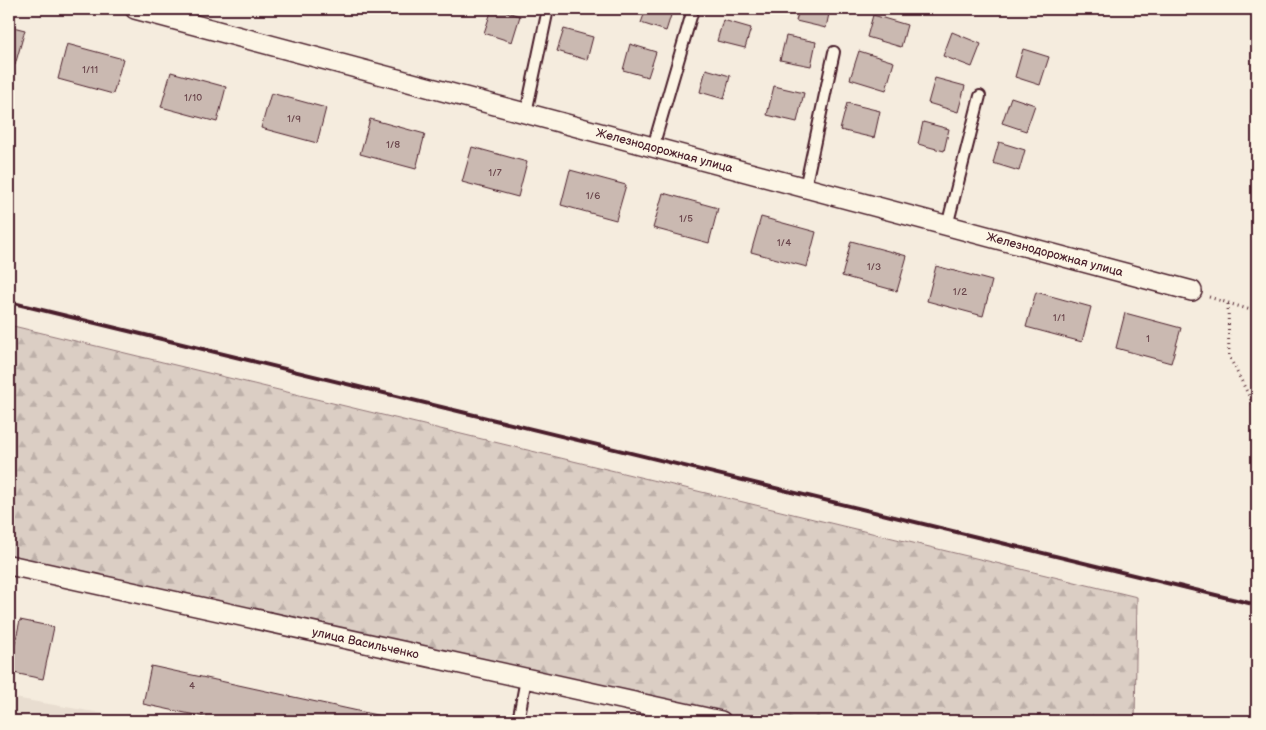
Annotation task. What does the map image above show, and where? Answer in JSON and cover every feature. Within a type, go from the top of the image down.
[{"type":"street","name":"Железнодорожная улица","points":[[135,9],[155,11],[526,113],[1192,291]]},
{"type":"street","name":"улица Васильченко","points":[[9,566],[721,721]]},
{"type":"lane","points":[[526,113],[548,9]]},
{"type":"lane","points":[[653,147],[692,13]]},
{"type":"lane","points":[[805,188],[834,52]]},
{"type":"lane","points":[[947,226],[980,96]]},
{"type":"lane","points":[[518,721],[526,679]]},
{"type":"path","points":[[1192,291],[1257,312]]},
{"type":"path","points":[[1228,304],[1228,356],[1257,412]]},
{"type":"shaded area","points":[[9,697],[117,716],[115,721],[9,721]]},
{"type":"green space","points":[[9,325],[1137,597],[1135,721],[714,721],[9,568]]},
{"type":"building","points":[[492,9],[520,16],[512,42],[484,33]]},
{"type":"building","points":[[583,9],[601,9],[599,15]]},
{"type":"building","points":[[646,9],[673,9],[666,31],[641,23]]},
{"type":"building","points":[[799,9],[830,9],[826,28],[796,21]]},
{"type":"building","points":[[873,15],[907,25],[901,47],[867,37]]},
{"type":"building","points":[[723,20],[751,28],[745,48],[717,41]]},
{"type":"building","points":[[9,26],[25,30],[15,65],[9,64]]},
{"type":"building","points":[[564,29],[593,37],[587,60],[557,51]]},
{"type":"building","points":[[952,32],[981,44],[972,67],[943,56]]},
{"type":"building","points":[[786,36],[816,42],[811,66],[780,60]]},
{"type":"building","points":[[67,44],[123,59],[113,94],[58,79]]},
{"type":"building","points":[[630,44],[656,52],[648,77],[623,70]]},
{"type":"building","points":[[1023,49],[1049,57],[1040,85],[1015,77]]},
{"type":"building","points":[[859,51],[894,62],[886,90],[850,79]]},
{"type":"building","points":[[706,69],[730,76],[724,99],[700,92]]},
{"type":"building","points":[[171,72],[226,87],[217,122],[161,107]]},
{"type":"building","points":[[935,78],[965,86],[958,112],[928,103]]},
{"type":"building","points":[[774,86],[804,93],[797,122],[767,115]]},
{"type":"building","points":[[271,93],[326,108],[317,143],[261,128]]},
{"type":"building","points":[[1011,97],[1035,105],[1026,131],[1002,123]]},
{"type":"building","points":[[847,103],[880,111],[874,138],[840,130]]},
{"type":"building","points":[[370,119],[425,134],[416,169],[360,154]]},
{"type":"building","points":[[923,122],[949,129],[944,151],[918,144]]},
{"type":"building","points":[[999,142],[1025,150],[1019,171],[993,163]]},
{"type":"building","points":[[472,147],[527,162],[518,197],[462,182]]},
{"type":"building","points":[[570,170],[626,185],[616,220],[561,205]]},
{"type":"building","points":[[663,193],[718,208],[709,243],[653,228]]},
{"type":"building","points":[[761,217],[816,232],[807,267],[751,252]]},
{"type":"building","points":[[851,241],[907,256],[897,291],[842,276]]},
{"type":"building","points":[[936,266],[992,281],[983,316],[927,301]]},
{"type":"building","points":[[1036,292],[1091,307],[1082,342],[1026,327]]},
{"type":"building","points":[[1125,313],[1181,328],[1171,363],[1116,348]]},
{"type":"building","points":[[20,620],[54,627],[43,679],[9,672]]},
{"type":"building","points":[[151,666],[404,721],[223,721],[143,704]]},
{"type":"railway","points":[[9,302],[1257,605]]}]
